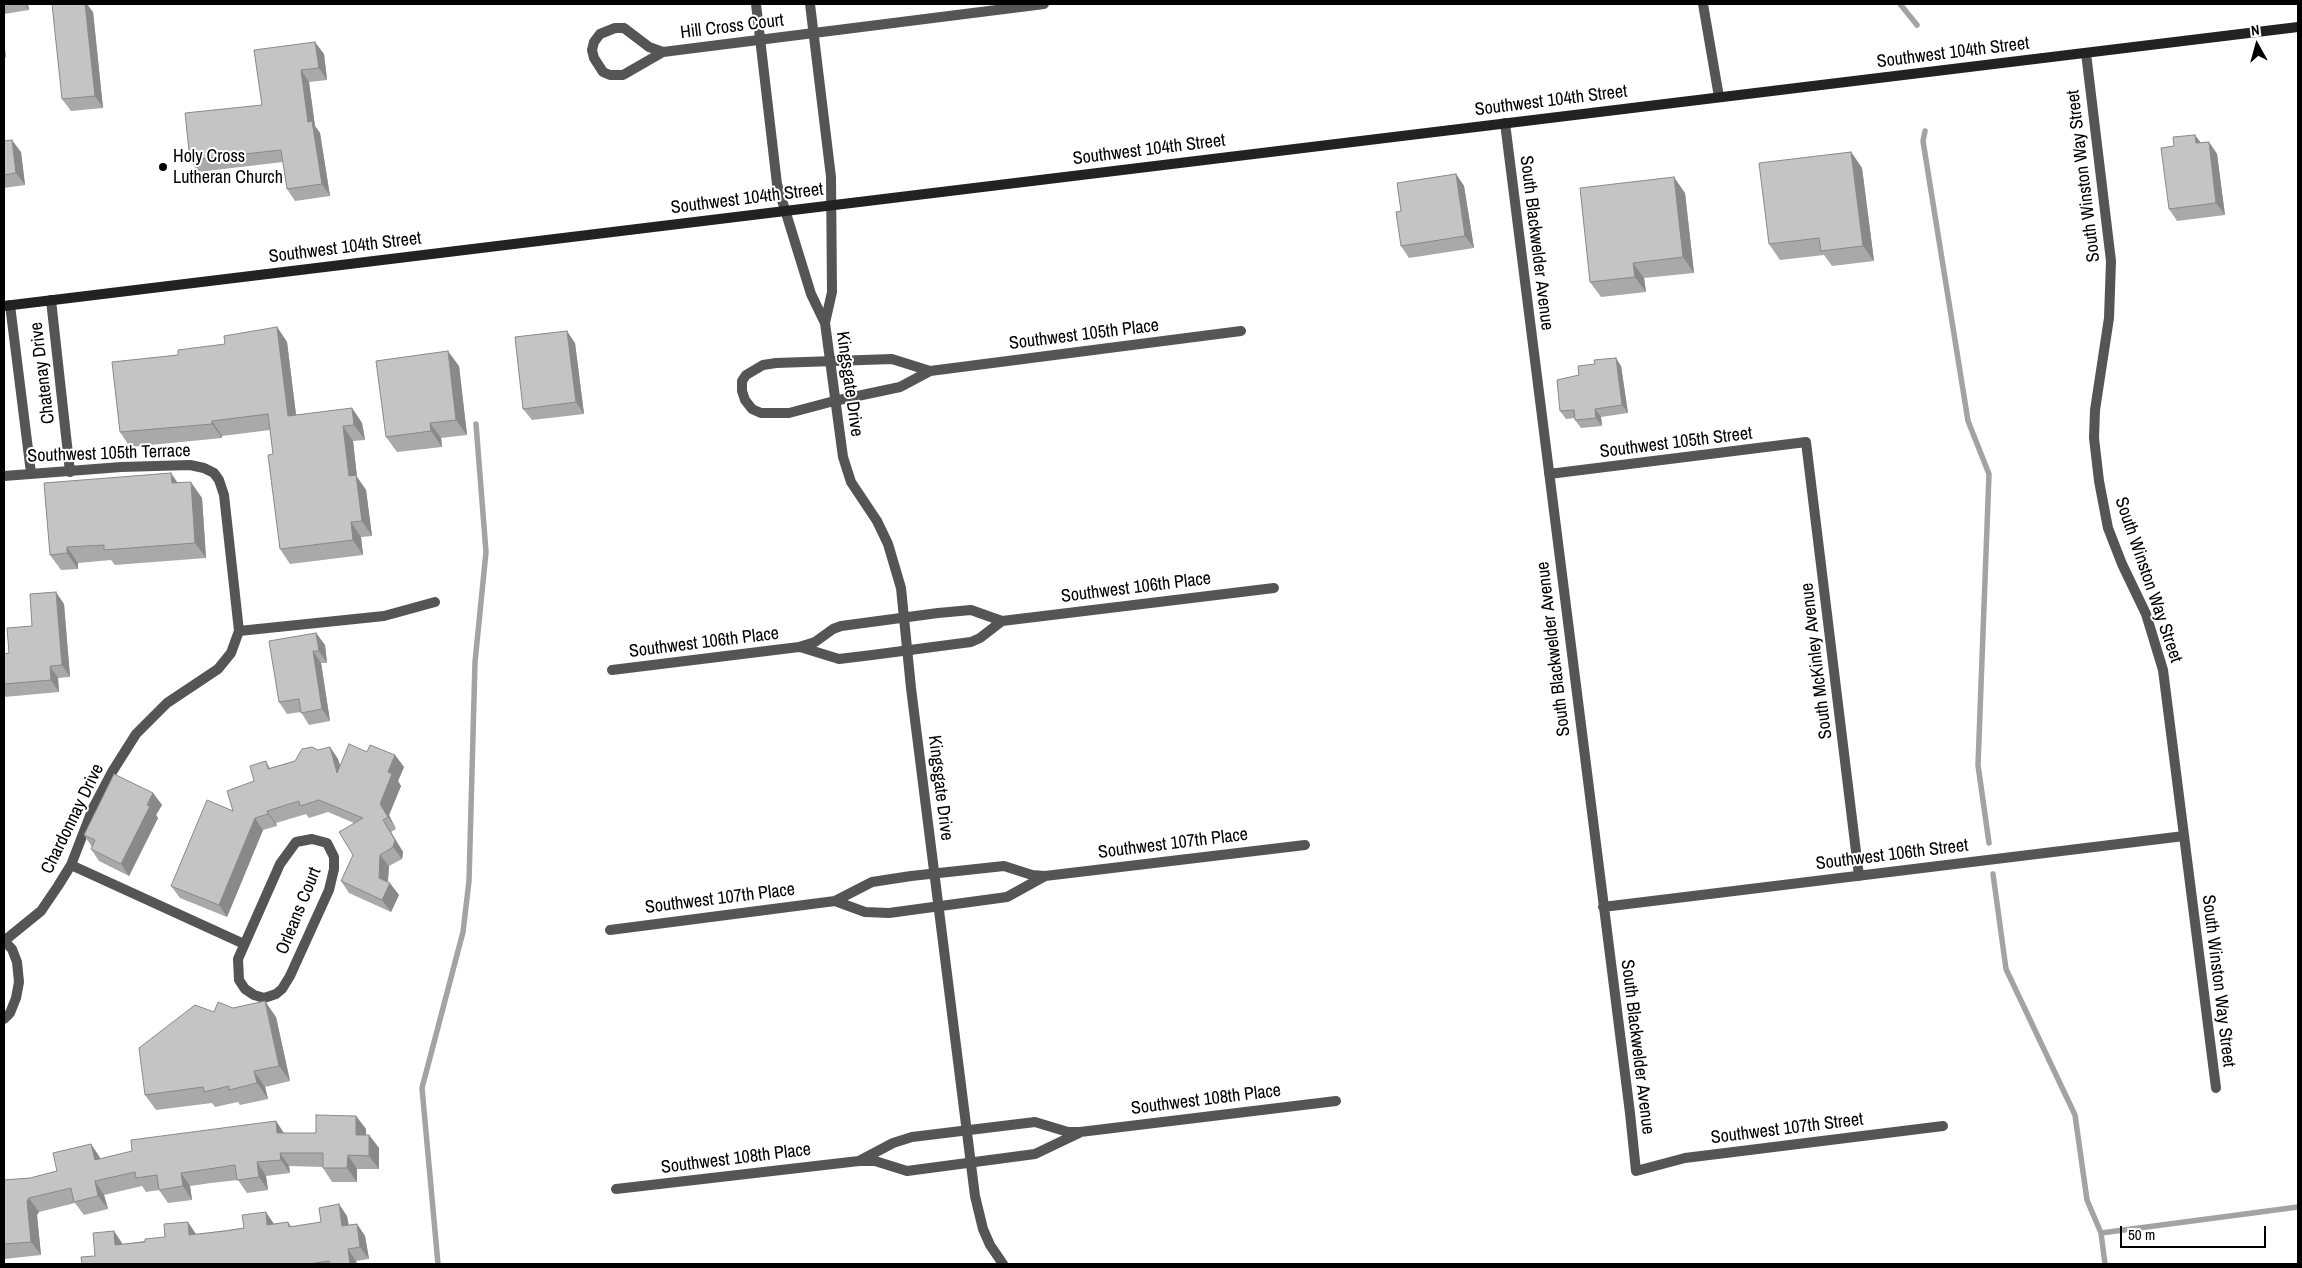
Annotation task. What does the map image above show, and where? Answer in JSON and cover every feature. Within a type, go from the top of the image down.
[{"type":"main road","name":"Southwest 104th Street","points":[[7,305],[2298,27]]},
{"type":"street","name":"Kingsgate Drive","points":[[756,4],[777,184],[811,294],[825,323]]},
{"type":"street","name":"Kingsgate Drive","points":[[810,4],[831,177],[832,292],[825,323],[838,434],[848,473],[857,494],[877,522],[888,544],[901,588],[907,651],[970,1163],[978,1214],[990,1245],[1003,1264]]},
{"type":"street","name":"Hill Cross Court","points":[[663,52],[649,46],[624,28],[615,28],[600,34],[594,42],[592,50],[598,65],[604,72],[610,75],[623,74],[635,70],[663,52],[1044,4]]},
{"type":"street","points":[[1704,4],[1718,97]]},
{"type":"street","name":"South Winston Way Street","points":[[2086,54],[2111,260],[2109,318],[2095,410],[2094,438],[2099,481],[2108,528],[2122,564],[2146,614],[2163,670],[2216,1088]]},
{"type":"street","name":"South Blackwelder Avenue","points":[[1505,124],[1636,1171]]},
{"type":"street","name":"Chatenay Drive","points":[[51,300],[70,472]]},
{"type":"street","name":"Chatenay Drive","points":[[7,305],[31,473]]},
{"type":"street","name":"Southwest 105th Place","points":[[930,370],[892,358],[764,365],[746,375],[742,381],[742,391],[745,400],[752,409],[761,413],[774,414],[803,410],[834,401],[900,387],[930,370],[1241,331]]},
{"type":"street","name":"Southwest 105th Street","points":[[1549,474],[1806,442]]},
{"type":"street","name":"South McKinley Avenue","points":[[1806,442],[1860,876]]},
{"type":"street","name":"Southwest 105th Terrace","points":[[4,476],[120,467],[190,465],[204,468],[214,473]]},
{"type":"street","name":"Chardonnay Drive","points":[[4,941],[41,911],[71,865],[93,808],[112,772],[136,734],[167,703],[218,669],[231,653],[239,631],[224,495],[219,480],[214,473]]},
{"type":"street","name":"Southwest 106th Place","points":[[612,670],[799,647],[815,642],[833,629],[841,626],[904,618],[971,610],[1002,621],[1274,588]]},
{"type":"street","points":[[239,631],[384,616],[435,602]]},
{"type":"street","name":"Southwest 106th Place","points":[[799,647],[839,659],[907,651],[971,642],[980,638],[1002,621]]},
{"type":"street","name":"Southwest 106th Street","points":[[1603,907],[2184,836]]},
{"type":"street","name":"Orleans Court","points":[[312,839],[327,843],[334,857],[334,869],[329,890],[290,976],[276,994],[264,998],[244,989],[239,980],[238,959],[244,944],[256,923],[280,864],[296,842],[312,839]]},
{"type":"street","name":"Southwest 107th Place","points":[[610,930],[835,901],[872,882],[934,874],[1004,866],[1032,875],[1045,876],[1305,844]]},
{"type":"street","points":[[71,865],[244,944]]},
{"type":"street","name":"Southwest 107th Place","points":[[835,901],[865,912],[875,913],[939,906],[1007,897],[1045,876]]},
{"type":"street","points":[[4,941],[12,949],[17,962],[19,982],[16,998],[10,1013],[4,1019]]},
{"type":"street","name":"Southwest 108th Place","points":[[859,1161],[901,1140],[1035,1122],[1068,1132],[1080,1132],[1336,1101]]},
{"type":"street","name":"Southwest 107th Street","points":[[1636,1171],[1685,1158],[1944,1126]]},
{"type":"street","name":"Southwest 108th Place","points":[[616,1189],[859,1161],[875,1161],[907,1171],[1035,1154],[1080,1132]]},
{"type":"building","points":[[52,4],[85,4],[95,96],[62,99]]},
{"type":"building","points":[[315,42],[319,68],[301,70],[308,122],[312,121],[322,184],[287,189],[281,150],[190,160],[185,113],[262,105],[254,50]]},
{"type":"building","points":[[2195,135],[2196,143],[2209,142],[2216,203],[2169,209],[2161,148],[2174,146],[2173,137]]},
{"type":"building","points":[[12,140],[16,173],[4,175],[4,141]]},
{"type":"building","points":[[1851,152],[1863,246],[1821,251],[1819,238],[1769,244],[1759,163]]},
{"type":"building","points":[[1456,174],[1465,236],[1401,246],[1396,212],[1401,211],[1397,183]]},
{"type":"building","points":[[1674,177],[1683,257],[1633,263],[1635,277],[1590,282],[1580,188]]},
{"type":"building","points":[[277,327],[288,416],[352,408],[354,425],[343,426],[349,476],[356,475],[362,521],[351,522],[353,540],[280,549],[268,455],[273,454],[268,414],[212,421],[212,424],[120,432],[112,362],[178,355],[178,350],[225,344],[224,336]]},
{"type":"building","points":[[567,331],[576,402],[523,409],[515,337]]},
{"type":"building","points":[[448,351],[456,420],[430,423],[431,431],[386,437],[376,361]]},
{"type":"building","points":[[1616,358],[1622,405],[1595,409],[1596,418],[1575,420],[1574,410],[1560,411],[1557,380],[1579,375],[1578,366],[1595,364],[1594,360]]},
{"type":"building","points":[[171,473],[172,483],[191,482],[195,543],[104,550],[104,545],[67,547],[67,553],[50,555],[44,483]]},
{"type":"building","points":[[56,592],[62,665],[50,666],[51,680],[4,684],[4,654],[9,653],[7,628],[32,626],[30,594]]},
{"type":"building","points":[[316,633],[319,651],[313,651],[322,709],[301,713],[299,699],[279,702],[269,641]]},
{"type":"building","points":[[349,744],[367,752],[370,745],[395,755],[388,772],[392,774],[380,804],[388,817],[383,820],[395,840],[393,847],[380,855],[379,878],[390,883],[382,900],[341,881],[353,855],[339,832],[363,818],[319,800],[300,806],[299,801],[267,811],[268,814],[255,818],[219,905],[171,886],[207,800],[233,811],[227,791],[254,781],[250,766],[266,761],[268,769],[295,761],[302,749],[312,747],[318,750],[330,747],[337,773]]},
{"type":"building","points":[[114,774],[153,793],[147,805],[150,806],[121,864],[91,849],[95,840],[84,835]]},
{"type":"building","points":[[265,1001],[279,1066],[254,1071],[257,1083],[229,1090],[229,1086],[204,1092],[203,1087],[145,1095],[139,1048],[195,1005],[214,1012],[218,1002],[233,1008]]},
{"type":"building","points":[[316,1115],[356,1116],[356,1135],[369,1135],[369,1156],[348,1155],[347,1168],[323,1168],[323,1153],[280,1153],[281,1160],[257,1162],[259,1177],[237,1180],[235,1165],[181,1173],[183,1186],[159,1190],[157,1175],[136,1178],[135,1172],[95,1181],[98,1196],[74,1202],[71,1188],[29,1198],[27,1201],[31,1242],[4,1244],[4,1180],[30,1178],[57,1171],[53,1153],[91,1144],[95,1160],[132,1151],[131,1140],[276,1121],[277,1133],[316,1133]]},
{"type":"building","points":[[339,1204],[342,1226],[357,1224],[360,1247],[348,1249],[350,1264],[330,1264],[329,1261],[308,1264],[82,1264],[81,1257],[95,1256],[93,1233],[114,1231],[115,1245],[145,1242],[145,1239],[165,1237],[164,1224],[188,1222],[189,1235],[225,1231],[244,1228],[242,1215],[266,1212],[267,1225],[288,1222],[289,1227],[321,1222],[319,1208]]},
{"type":"waterway","points":[[1900,4],[1917,25]]},
{"type":"waterway","points":[[1925,131],[1923,141],[1968,421],[1989,474],[1978,765],[1989,843]]},
{"type":"waterway","points":[[438,1264],[422,1088],[463,932],[469,881],[475,662],[486,552],[476,424]]},
{"type":"waterway","points":[[1993,874],[2006,969],[2075,1115],[2087,1200],[2101,1233]]},
{"type":"waterway","points":[[2105,1264],[2101,1233],[2298,1207]]},
{"type":"place","name":"Holy Cross Lutheran Church","points":[[163,167]]}]
